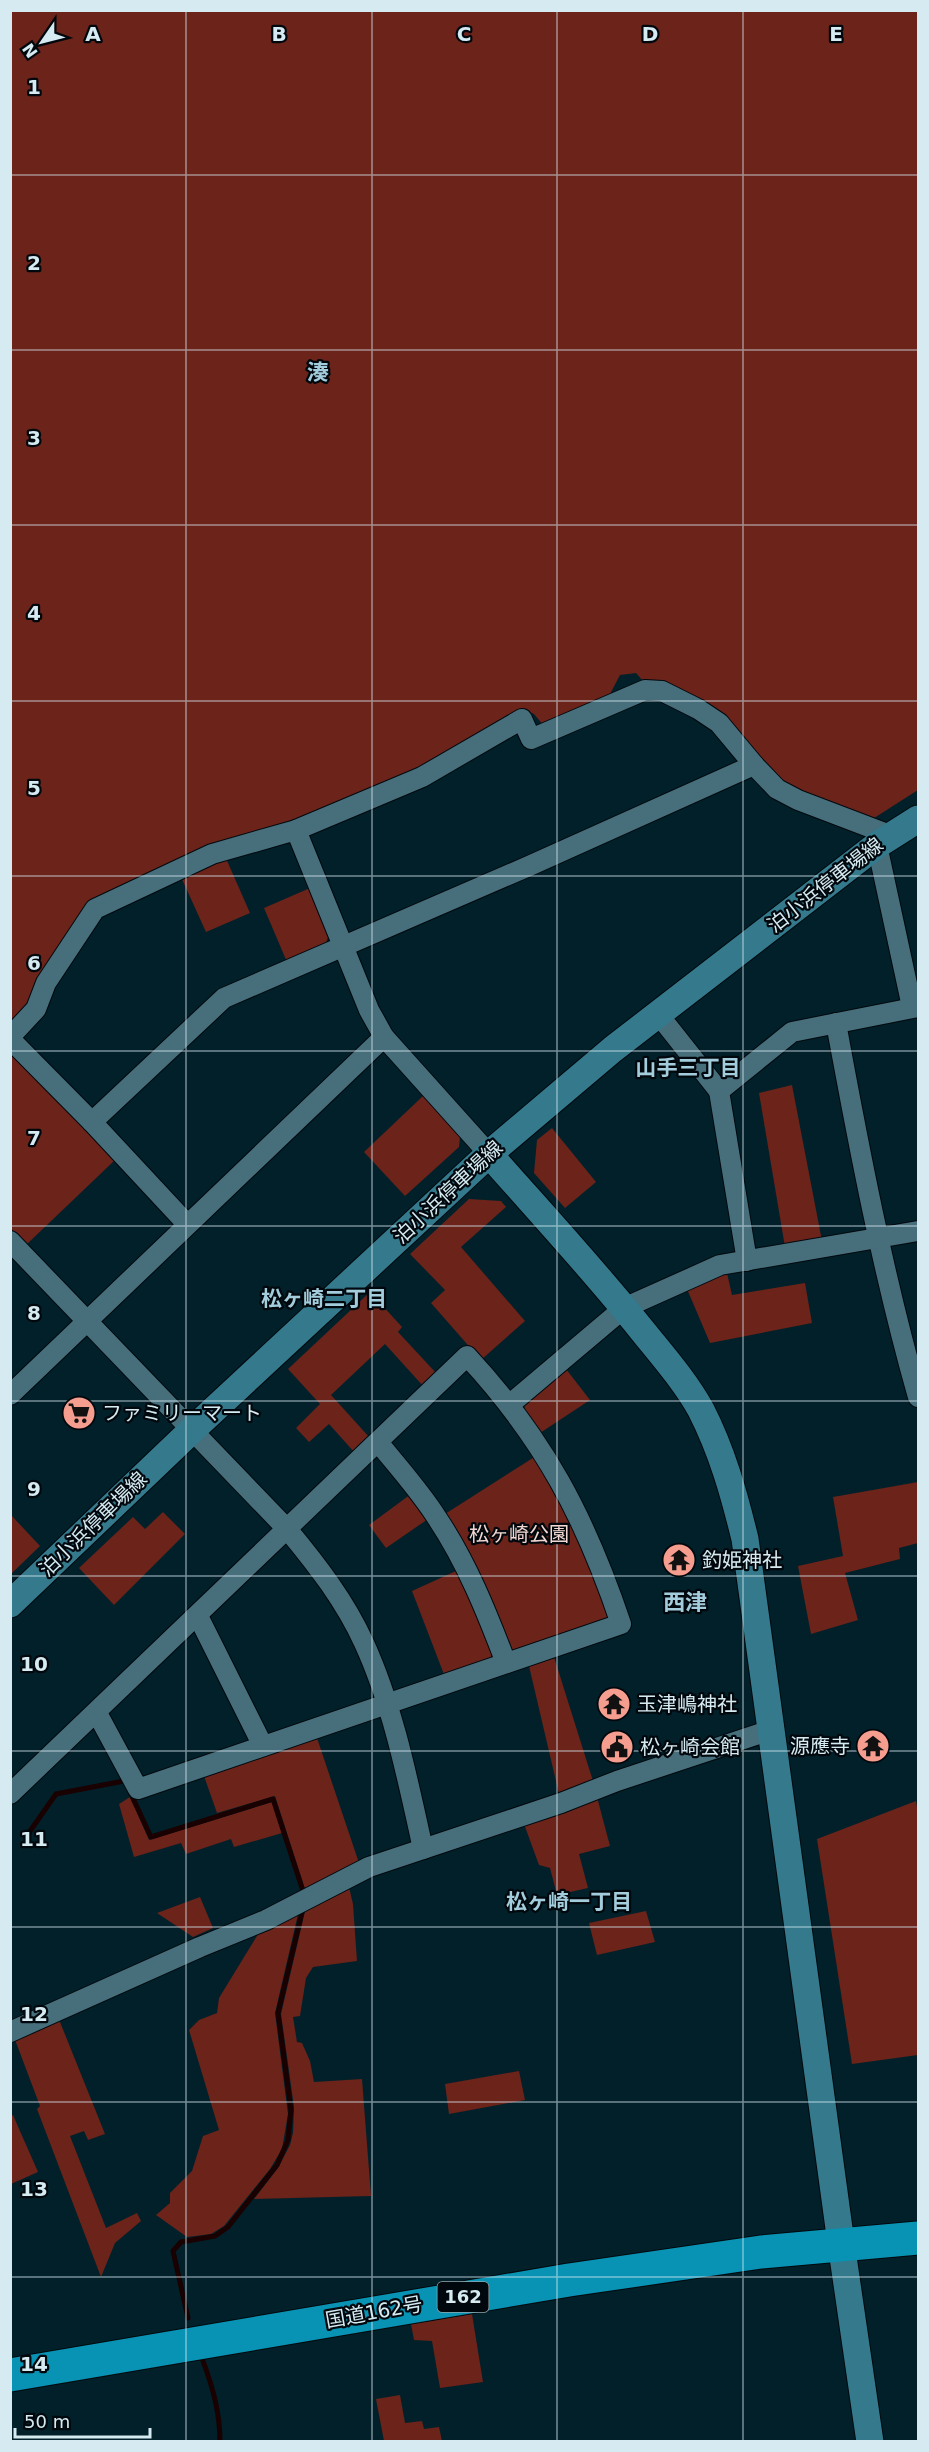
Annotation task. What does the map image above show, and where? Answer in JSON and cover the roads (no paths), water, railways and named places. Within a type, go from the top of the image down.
[{"type":"highway","name":"国道162号","points":[[10,2375],[558,2282],[761,2252],[841,2243],[918,2238]]},
{"type":"street","points":[[187,1224],[10,1038],[36,1009],[46,983],[95,909],[212,854],[296,830],[422,777],[522,719],[531,739],[645,690],[662,691],[698,709],[719,723],[777,789],[884,840],[915,1007],[792,1032],[718,1091]]},
{"type":"street","points":[[92,1122],[224,998],[529,866],[754,765]]},
{"type":"street","name":"泊小浜停車場線","points":[[10,1604],[191,1431],[489,1154],[613,1049],[884,840],[918,819]]},
{"type":"street","points":[[296,830],[369,1010],[384,1037],[624,1308],[674,1370],[700,1409],[720,1452],[734,1491],[745,1539],[870,2442]]},
{"type":"street","points":[[658,1014],[718,1091],[747,1261]]},
{"type":"street","points":[[836,1023],[857,1135],[899,1331],[914,1362],[918,1397]]},
{"type":"street","points":[[10,1395],[384,1037]]},
{"type":"street","points":[[510,1405],[624,1308],[720,1265],[918,1231]]},
{"type":"street","points":[[10,1241],[288,1530],[322,1572],[345,1607],[364,1644],[386,1704],[407,1776],[423,1849]]},
{"type":"street","points":[[10,1794],[467,1356],[510,1405],[542,1451],[578,1514],[621,1624],[138,1789],[97,1713]]},
{"type":"street","points":[[378,1442],[438,1518],[458,1552],[483,1604],[506,1663]]},
{"type":"street","points":[[198,1616],[263,1746]]},
{"type":"street","points":[[10,2032],[266,1920],[369,1867],[771,1730]]},
{"type":"waterway","points":[[28,1834],[56,1794],[124,1781],[126,1784]]},
{"type":"waterway","points":[[130,1792],[151,1837],[273,1799],[303,1891]]},
{"type":"waterway","points":[[188,2318],[173,2251],[181,2242],[215,2236],[228,2227],[277,2165],[288,2140],[291,2110],[278,2013],[303,1908]]},
{"type":"waterway","points":[[203,2361],[215,2401],[220,2442]]},
{"type":"place","name":"ファミリーマート","points":[[79,1413]]},
{"type":"place","name":"釣姫神社","points":[[679,1560]]},
{"type":"place","name":"玉津嶋神社","points":[[614,1704]]},
{"type":"place","name":"源應寺","points":[[873,1746]]},
{"type":"place","name":"松ヶ崎会館","points":[[617,1747]]},
{"type":"district","name":"湊","points":[[318,372]]},
{"type":"district","name":"山手三丁目","points":[[688,1068]]},
{"type":"district","name":"松ヶ崎二丁目","points":[[324,1299]]},
{"type":"district","name":"西津","points":[[685,1602]]},
{"type":"district","name":"松ヶ崎一丁目","points":[[569,1902]]},
{"type":"park label","name":"松ヶ崎公園","points":[[519,1534]]}]
